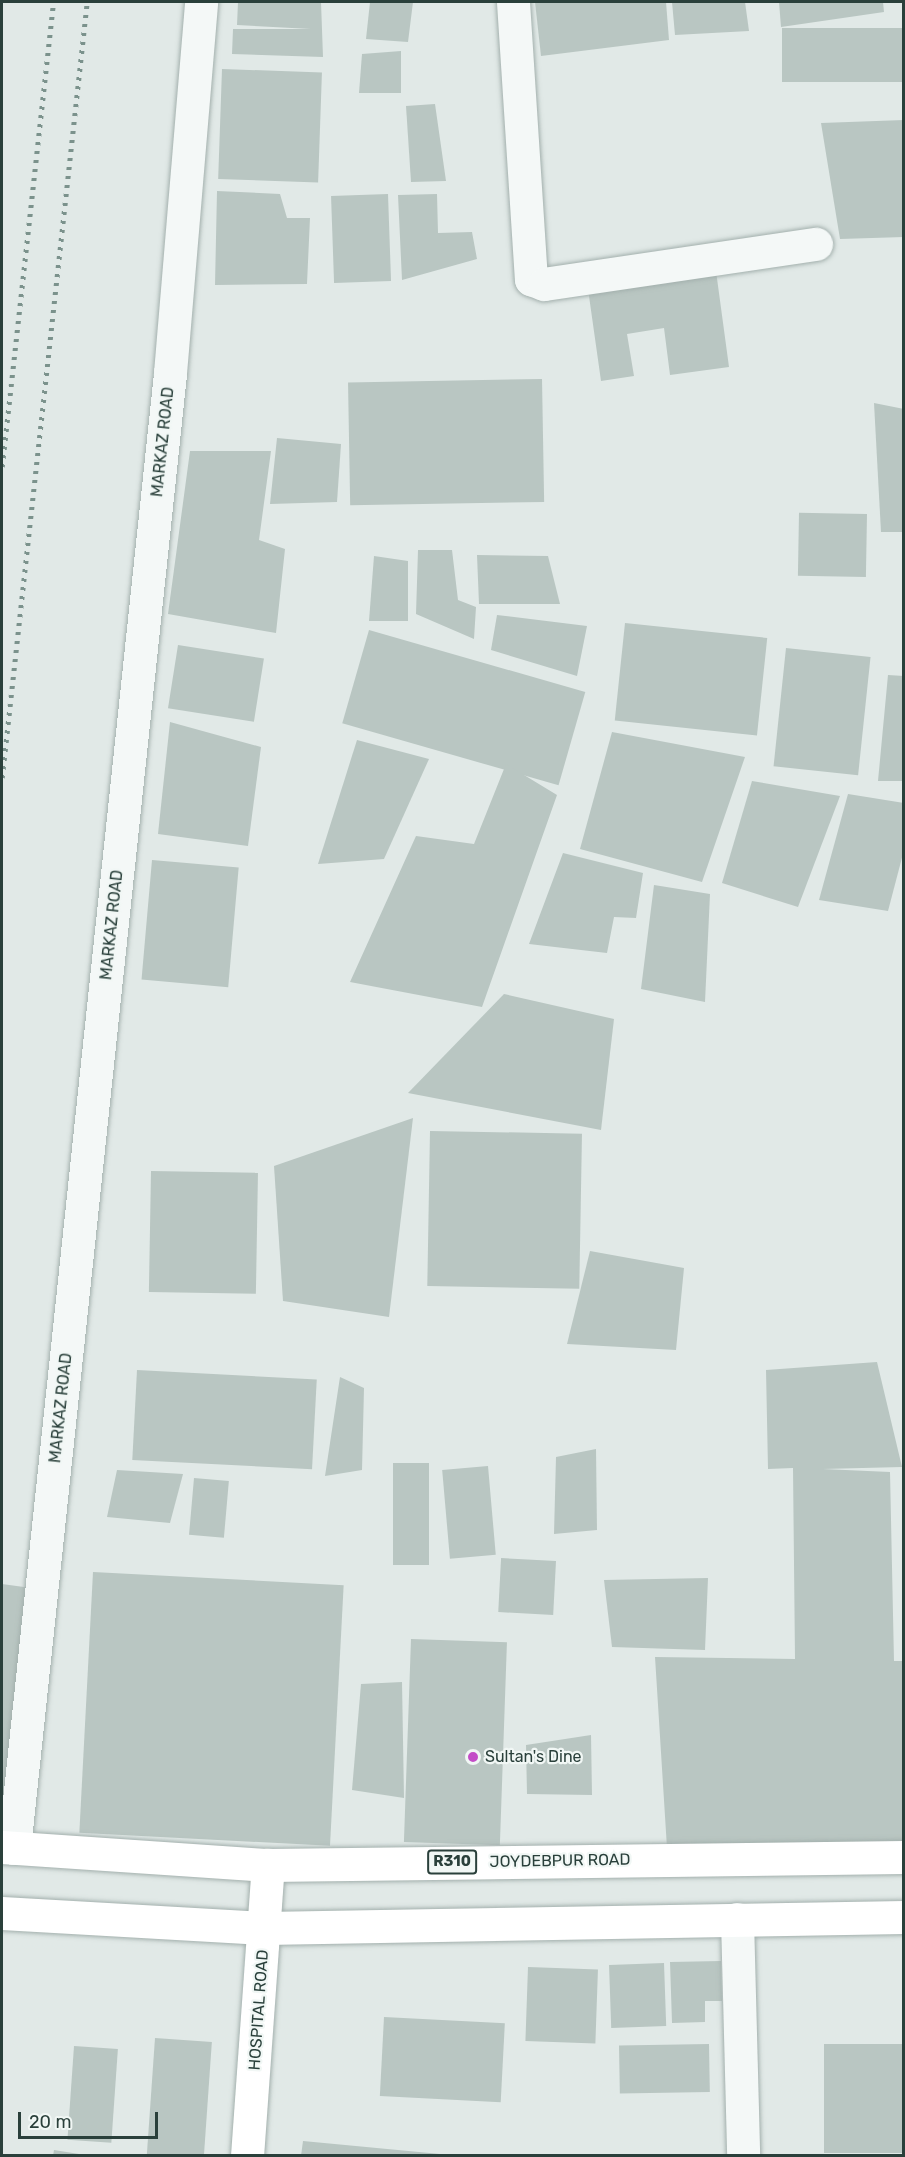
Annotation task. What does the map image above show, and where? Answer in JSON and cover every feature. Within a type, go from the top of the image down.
[{"type":"main road","name":"JOYDEBPUR ROAD","points":[[8,1847],[268,1864],[903,1857]]},
{"type":"main road","name":"HOSPITAL ROAD","points":[[247,2156],[268,1864]]},
{"type":"main road","points":[[2,1913],[264,1928],[903,1917]]},
{"type":"street","name":"MARKAZ ROAD","points":[[8,1847],[171,373],[201,2]]},
{"type":"street","points":[[513,2],[531,279],[544,284],[816,244]]},
{"type":"street","points":[[737,1919],[743,2156]]},
{"type":"building","points":[[238,2],[321,2],[323,57],[232,54],[233,29],[311,29],[237,25]]},
{"type":"building","points":[[370,2],[413,2],[408,42],[366,39]]},
{"type":"building","points":[[535,2],[666,2],[669,40],[541,56]]},
{"type":"building","points":[[672,2],[745,2],[749,31],[675,35]]},
{"type":"building","points":[[779,2],[883,2],[884,12],[781,27]]},
{"type":"building","points":[[782,28],[904,28],[904,82],[782,82]]},
{"type":"building","points":[[401,51],[401,93],[359,93],[362,54]]},
{"type":"building","points":[[222,69],[322,72],[318,182],[218,179]]},
{"type":"building","points":[[435,104],[446,181],[411,182],[406,106]]},
{"type":"building","points":[[904,120],[904,237],[840,239],[821,123]]},
{"type":"building","points":[[217,191],[280,194],[287,218],[310,218],[307,284],[215,285]]},
{"type":"building","points":[[388,194],[391,281],[334,283],[331,196]]},
{"type":"building","points":[[437,194],[438,233],[472,232],[477,259],[402,280],[398,195]]},
{"type":"building","points":[[716,271],[729,367],[670,375],[664,328],[627,334],[634,376],[601,381],[588,289]]},
{"type":"building","points":[[542,379],[544,502],[350,505],[348,382]]},
{"type":"building","points":[[874,403],[904,409],[904,532],[881,532]]},
{"type":"building","points":[[277,438],[341,444],[337,502],[270,504]]},
{"type":"building","points":[[190,451],[271,451],[259,540],[285,549],[276,633],[168,614]]},
{"type":"building","points":[[799,513],[867,514],[866,577],[798,576]]},
{"type":"building","points":[[418,550],[452,550],[458,600],[476,607],[474,639],[416,614]]},
{"type":"building","points":[[477,555],[548,556],[560,604],[479,604]]},
{"type":"building","points":[[374,556],[408,561],[408,621],[369,621]]},
{"type":"building","points":[[497,615],[587,626],[577,676],[491,650]]},
{"type":"building","points":[[625,623],[767,638],[757,735],[615,720]]},
{"type":"building","points":[[369,630],[585,692],[559,785],[342,723]]},
{"type":"building","points":[[178,645],[264,659],[254,722],[168,708]]},
{"type":"building","points":[[786,648],[871,657],[858,775],[774,766]]},
{"type":"building","points":[[888,675],[904,676],[904,781],[878,781]]},
{"type":"building","points":[[170,722],[261,747],[248,846],[158,834]]},
{"type":"building","points":[[612,732],[745,757],[702,882],[580,849]]},
{"type":"building","points":[[357,740],[429,759],[384,859],[318,864]]},
{"type":"building","points":[[506,764],[557,795],[482,1007],[350,982],[416,836],[474,844]]},
{"type":"building","points":[[752,781],[840,796],[798,907],[722,883]]},
{"type":"building","points":[[848,794],[904,803],[904,850],[888,911],[819,900]]},
{"type":"building","points":[[563,853],[643,873],[636,918],[614,917],[607,953],[529,944]]},
{"type":"building","points":[[152,860],[239,868],[228,987],[142,980]]},
{"type":"building","points":[[654,885],[710,894],[705,1002],[641,989]]},
{"type":"building","points":[[504,994],[614,1019],[601,1130],[408,1093]]},
{"type":"building","points":[[413,1118],[389,1317],[283,1301],[274,1166]]},
{"type":"building","points":[[430,1131],[582,1134],[579,1289],[427,1286]]},
{"type":"building","points":[[151,1171],[258,1173],[256,1294],[149,1292]]},
{"type":"building","points":[[590,1251],[684,1268],[676,1350],[567,1344]]},
{"type":"building","points":[[877,1362],[902,1467],[823,1469],[890,1472],[894,1661],[904,1661],[904,1844],[667,1848],[655,1657],[795,1659],[793,1468],[768,1469],[766,1370]]},
{"type":"building","points":[[137,1370],[317,1379],[312,1469],[132,1460]]},
{"type":"building","points":[[340,1377],[364,1388],[362,1470],[325,1476]]},
{"type":"building","points":[[596,1449],[597,1530],[554,1534],[556,1457]]},
{"type":"building","points":[[393,1463],[429,1463],[429,1565],[393,1565]]},
{"type":"building","points":[[488,1466],[496,1555],[450,1559],[442,1470]]},
{"type":"building","points":[[117,1470],[183,1474],[170,1523],[107,1517]]},
{"type":"building","points":[[194,1478],[229,1481],[224,1538],[189,1535]]},
{"type":"building","points":[[501,1558],[556,1561],[553,1615],[498,1612]]},
{"type":"building","points":[[93,1572],[344,1585],[330,1846],[79,1833]]},
{"type":"building","points":[[708,1578],[705,1650],[612,1647],[604,1580]]},
{"type":"building","points":[[2,1584],[31,1588],[2,1823]]},
{"type":"building","points":[[411,1639],[507,1642],[500,1845],[404,1842]]},
{"type":"building","points":[[402,1682],[404,1798],[352,1790],[361,1684]]},
{"type":"building","points":[[591,1735],[592,1795],[527,1794],[526,1745]]},
{"type":"building","points":[[721,1961],[722,2001],[705,2001],[705,2022],[672,2023],[670,1962]]},
{"type":"building","points":[[664,1963],[666,2026],[611,2028],[609,1965]]},
{"type":"building","points":[[528,1967],[598,1969],[595,2043],[525,2041]]},
{"type":"building","points":[[384,2017],[505,2023],[501,2102],[380,2096]]},
{"type":"building","points":[[155,2038],[212,2042],[204,2156],[147,2156]]},
{"type":"building","points":[[709,2044],[710,2092],[620,2094],[619,2046]]},
{"type":"building","points":[[824,2044],[904,2044],[904,2153],[824,2153]]},
{"type":"building","points":[[74,2046],[118,2049],[111,2143],[67,2140]]},
{"type":"building","points":[[303,2141],[440,2154],[440,2156],[301,2156]]},
{"type":"building","points":[[54,2150],[79,2154],[79,2156],[53,2156]]},
{"type":"railway","points":[[2,467],[53,2]]},
{"type":"railway","points":[[2,778],[87,2]]},
{"type":"place","name":"Sultan's Dine","points":[[473,1757]]}]
